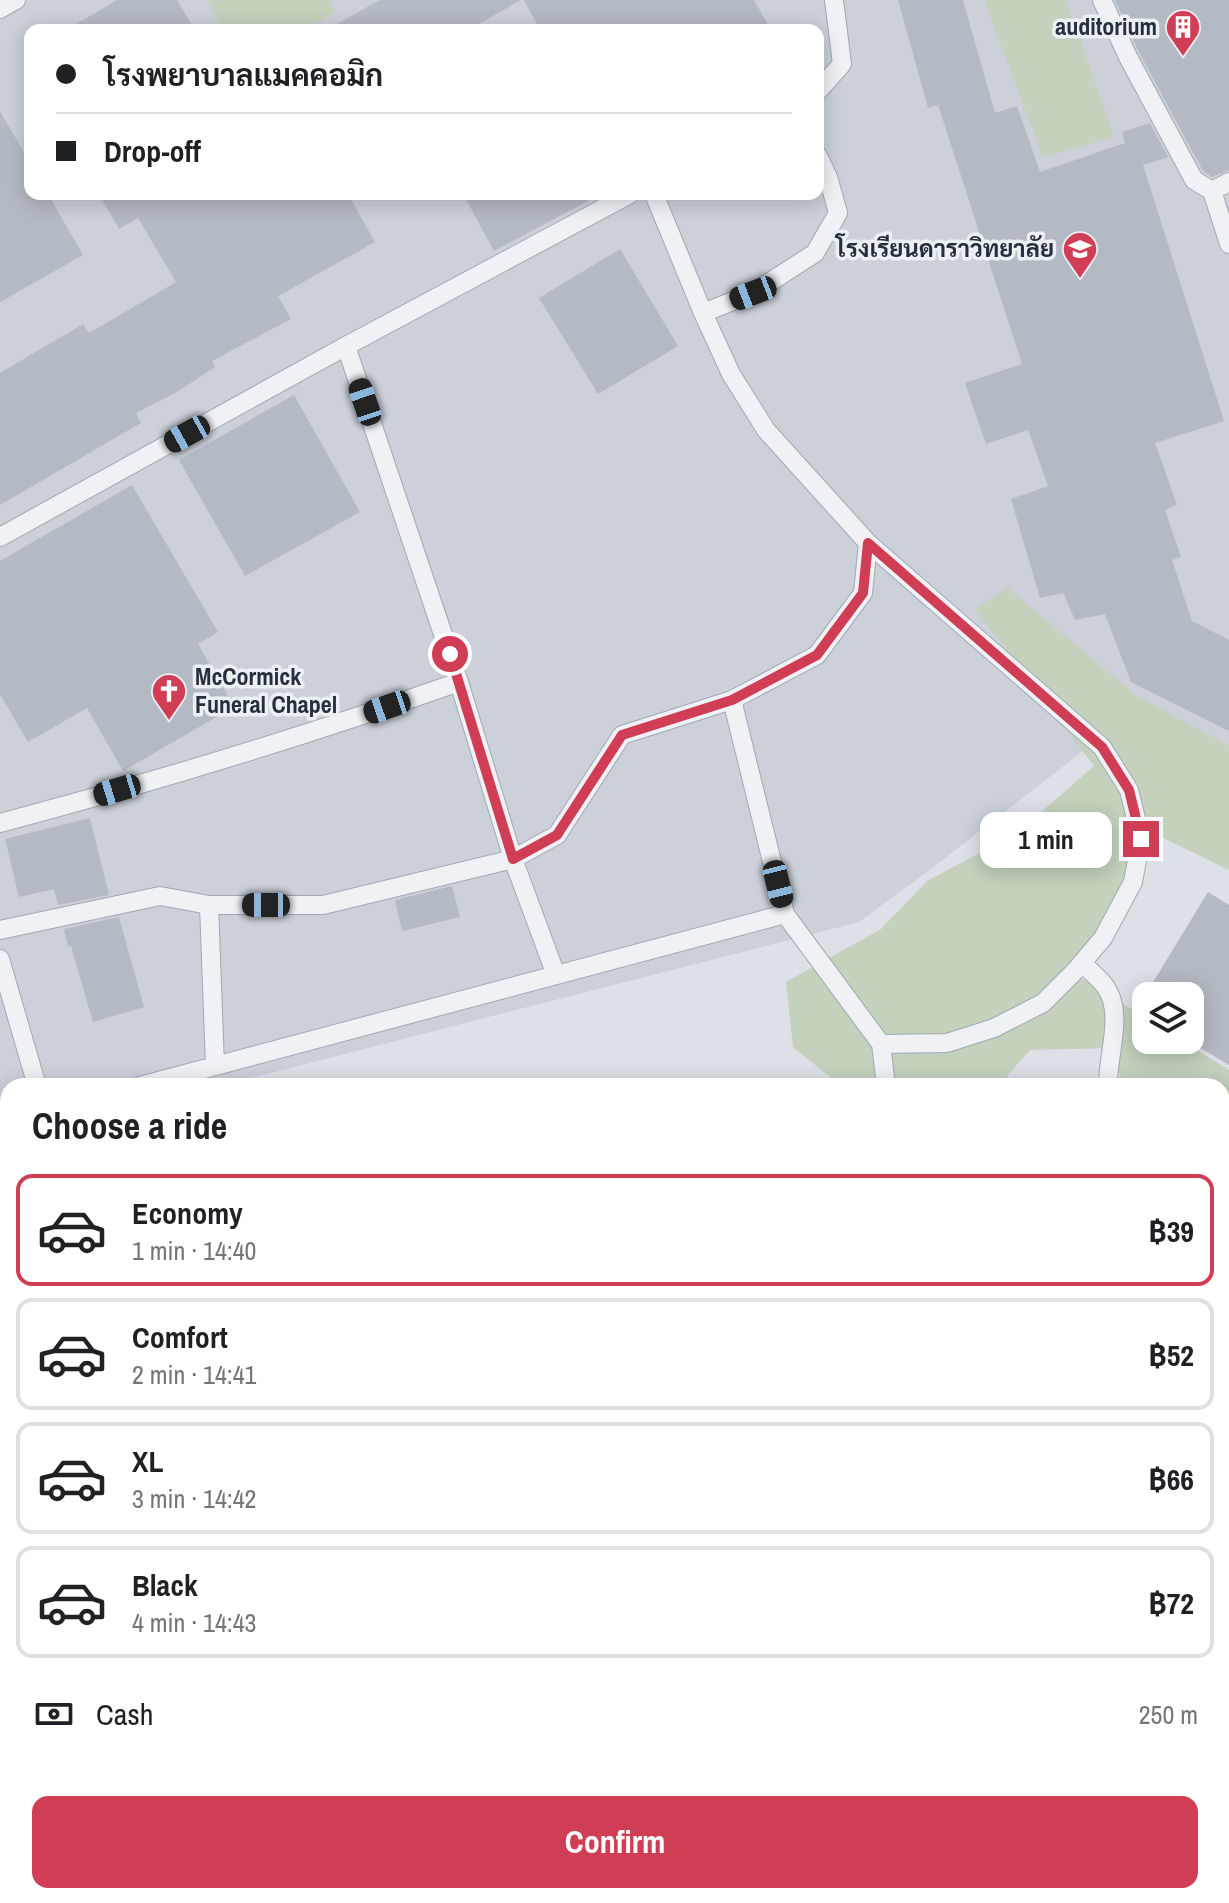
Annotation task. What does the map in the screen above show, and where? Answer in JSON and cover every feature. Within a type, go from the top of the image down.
[{"type":"lane","points":[[0,9],[16,0]]},
{"type":"lane","points":[[824,84],[842,64],[834,0]]},
{"type":"lane","points":[[1102,0],[1128,57],[1194,180],[1220,187],[1229,244]]},
{"type":"lane","points":[[703,313],[753,293],[815,253],[838,213],[824,169]]},
{"type":"lane","points":[[0,537],[619,200]]},
{"type":"lane","points":[[656,200],[731,374],[766,430],[868,543],[1102,747],[1129,790],[1141,839],[1133,882],[1103,938],[1043,1003],[994,1028],[947,1043],[881,1044]]},
{"type":"lane","points":[[346,346],[459,682],[513,859],[556,975]]},
{"type":"lane","points":[[0,930],[160,896],[209,905],[323,905],[513,859],[557,835],[622,735],[732,700],[817,655],[863,593],[868,543]]},
{"type":"lane","points":[[0,823],[212,762],[459,682]]},
{"type":"lane","points":[[732,700],[785,914],[881,1044],[885,1078]]},
{"type":"lane","points":[[209,905],[215,1066]]},
{"type":"lane","points":[[170,1078],[785,914]]},
{"type":"lane","points":[[0,959],[35,1078]]},
{"type":"lane","points":[[1082,963],[1105,986],[1113,1000],[1114,1020],[1107,1078]]},
{"type":"shaded area","points":[[0,0],[1229,0],[1229,842],[1087,748],[859,922],[251,1078],[0,1078]]},
{"type":"green space","points":[[207,0],[328,0],[335,12],[313,24],[220,24]]},
{"type":"green space","points":[[984,0],[1066,0],[1114,137],[1043,157]]},
{"type":"green space","points":[[1008,588],[1135,695],[1229,746],[1229,870],[1151,832],[1081,978],[1132,1009],[1132,1054],[1203,1054],[1229,1070],[1229,1078],[1121,1078],[1113,1048],[1030,1050],[1008,1078],[831,1078],[793,1047],[786,982],[881,929],[927,881],[1017,833],[1094,766],[975,609]]},
{"type":"building","points":[[117,0],[177,0],[191,24],[76,24]]},
{"type":"building","points":[[380,0],[521,0],[479,24],[337,24]]},
{"type":"building","points":[[524,0],[754,0],[768,24],[537,24]]},
{"type":"building","points":[[898,0],[963,0],[995,113],[1017,106],[1040,172],[1125,143],[1122,132],[1150,123],[1168,157],[1143,165],[1224,421],[1155,443],[1177,505],[1165,510],[1181,557],[1172,560],[1192,621],[1229,640],[1229,731],[1131,682],[1105,614],[1075,620],[1063,593],[1040,598],[1011,499],[1048,486],[1028,430],[986,444],[965,383],[1022,364],[938,105],[928,108]]},
{"type":"building","name":"auditorium","points":[[1115,0],[1229,0],[1229,170],[1212,177],[1203,171],[1139,52]]},
{"type":"building","points":[[0,111],[24,153],[24,200],[51,200],[83,255],[0,302]]},
{"type":"building","points":[[102,200],[351,200],[375,242],[278,296],[291,319],[212,361],[215,367],[177,392],[136,413],[141,423],[0,505],[0,373],[83,324],[89,333],[176,282],[138,218],[119,229]]},
{"type":"building","points":[[466,200],[590,200],[494,251]]},
{"type":"building","points":[[620,249],[678,346],[598,394],[539,298]]},
{"type":"building","points":[[294,395],[360,512],[245,576],[179,460]]},
{"type":"building","points":[[132,485],[218,632],[198,644],[234,707],[123,771],[87,708],[28,742],[0,694],[0,561]]},
{"type":"building","points":[[90,818],[109,895],[58,905],[54,889],[19,897],[5,839]]},
{"type":"building","points":[[452,886],[460,917],[402,931],[395,900]]},
{"type":"building","points":[[1208,892],[1229,905],[1229,1065],[1204,1050],[1204,982],[1153,982]]},
{"type":"building","points":[[119,917],[144,1007],[93,1022],[64,929]]},
{"type":"place","name":"auditorium","points":[[1183,58]]},
{"type":"place","name":"โรงเรียนดาราวิทยาลัย","points":[[1080,280]]},
{"type":"place","name":"McCormick Funeral Chapel","points":[[169,722]]},
{"type":"route","points":[[450,654],[513,859],[557,835],[622,735],[732,700],[817,655],[863,593],[868,543],[1102,747],[1129,790],[1141,839]]}]
